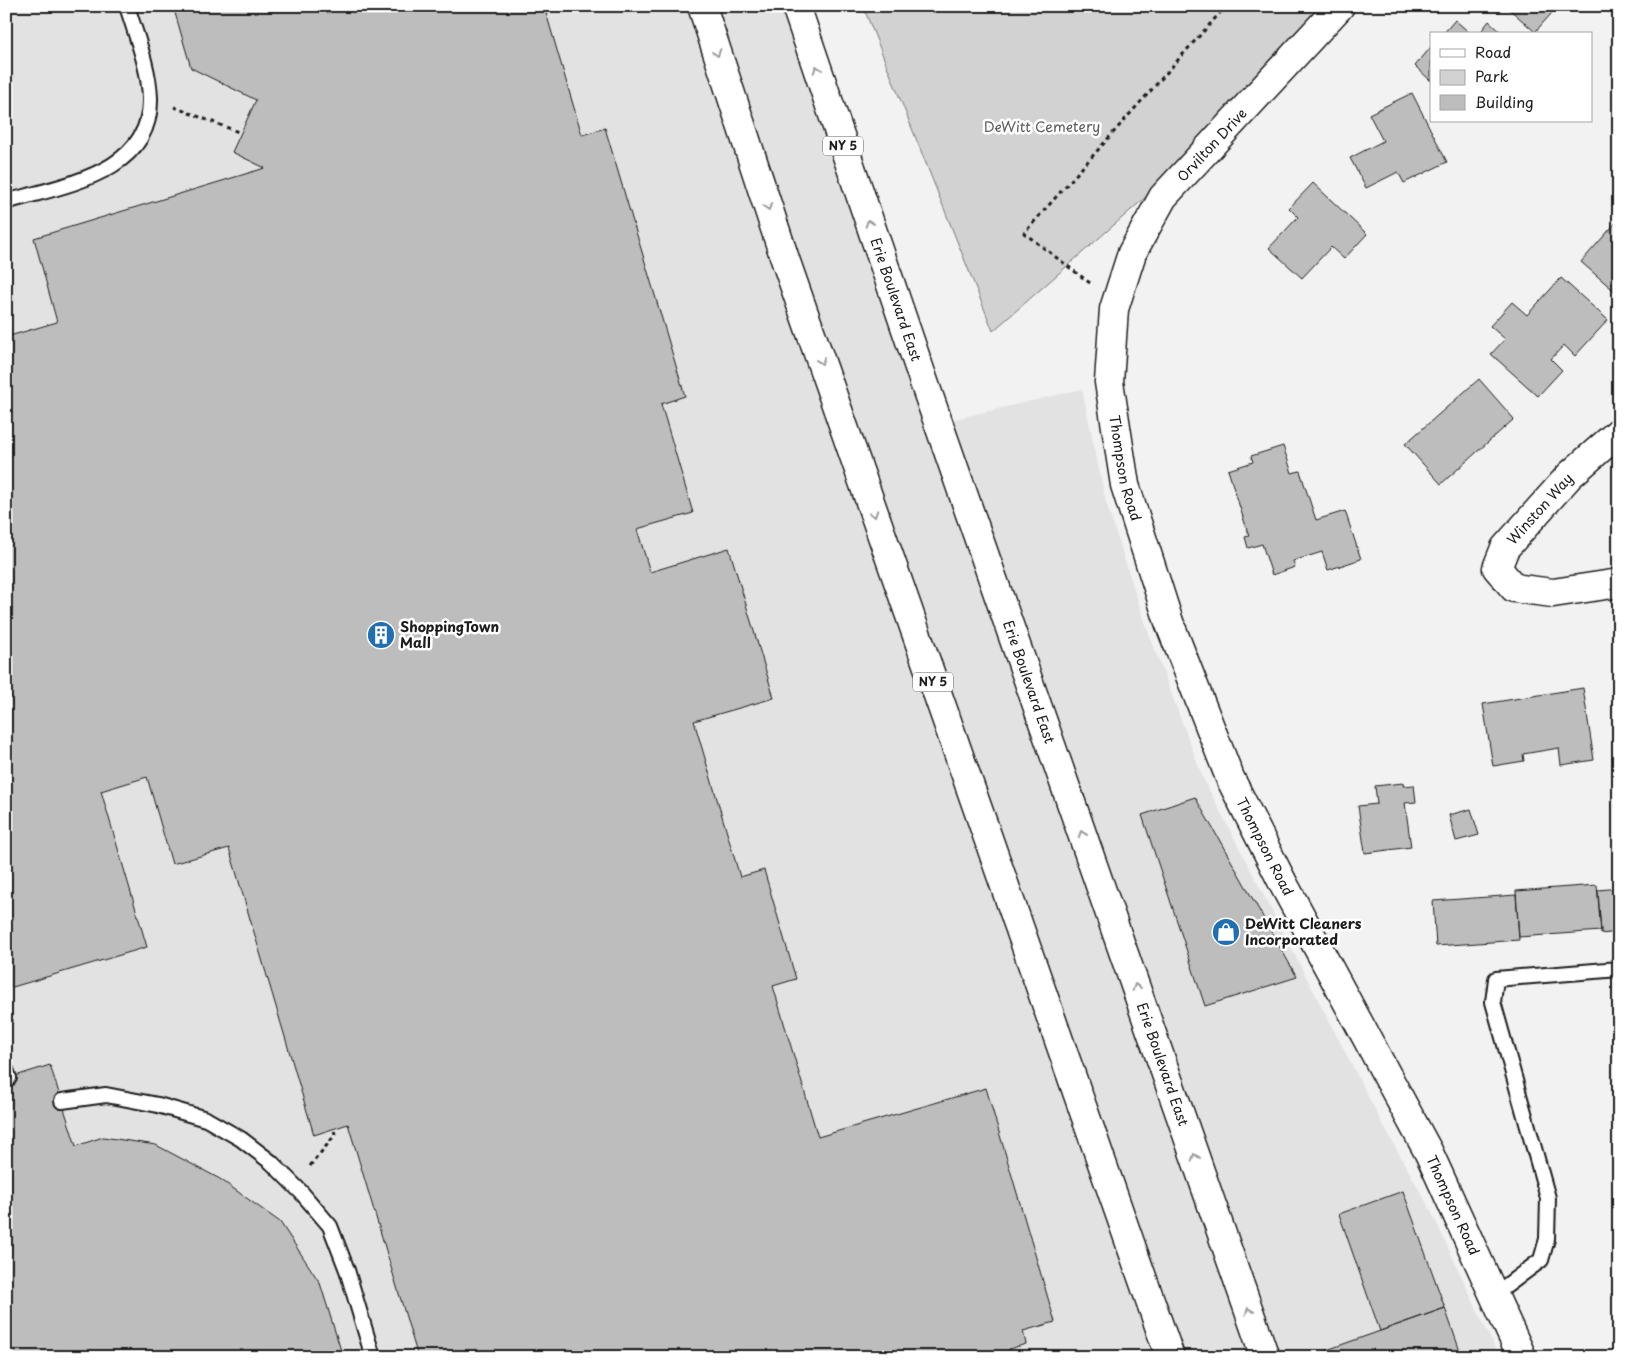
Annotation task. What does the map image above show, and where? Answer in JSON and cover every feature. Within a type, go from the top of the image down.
[{"type":"main road","name":"NY 5","points":[[702,6],[786,262],[1170,1357]]},
{"type":"main road","name":"Erie Boulevard East","points":[[796,6],[925,386],[1265,1357]]},
{"type":"main road","name":"Orvilton Drive","points":[[1116,303],[1132,253],[1163,197],[1340,6]]},
{"type":"main road","name":"Thompson Road","points":[[1116,303],[1109,382],[1125,485],[1169,622],[1230,778],[1284,885],[1429,1153],[1522,1357]]},
{"type":"main road","name":"Winston Way","points":[[1619,432],[1570,475],[1505,548],[1497,568],[1514,588],[1554,593],[1619,583]]},
{"type":"lane","points":[[6,202],[106,172],[134,148],[145,131],[150,98],[144,63],[128,6]]},
{"type":"lane","points":[[1494,1296],[1541,1260],[1547,1239],[1548,1198],[1493,1002],[1496,979],[1619,969]]},
{"type":"lane","points":[[62,1101],[106,1095],[158,1105],[206,1119],[241,1138],[271,1162],[330,1226],[347,1270],[373,1357]]},
{"type":"path","points":[[1116,303],[1024,233],[1226,6]]},
{"type":"path","points":[[150,98],[241,133]]},
{"type":"path","points":[[294,1185],[336,1135],[334,1129]]},
{"type":"shaded area","points":[[6,6],[796,6],[938,423],[1082,389],[1106,502],[1146,626],[1203,778],[1383,1125],[1431,1211],[1499,1357],[6,1357]]},
{"type":"green space","name":"DeWitt Cemetery","points":[[863,6],[1325,6],[1155,189],[993,331]]},
{"type":"building","name":"ShoppingTown Mall","points":[[173,6],[544,6],[582,135],[605,128],[685,396],[661,404],[693,513],[637,529],[650,572],[729,548],[774,698],[694,721],[740,877],[764,870],[796,979],[773,986],[818,1137],[986,1088],[1055,1322],[1023,1331],[1026,1344],[1009,1349],[1011,1357],[418,1357],[348,1124],[314,1135],[229,848],[172,864],[147,777],[101,791],[147,947],[6,989],[6,337],[57,322],[34,238],[265,168],[232,152],[256,100],[191,68]]},
{"type":"building","points":[[1506,6],[1558,6],[1535,32]]},
{"type":"building","points":[[1455,20],[1469,32],[1445,32]]},
{"type":"building","points":[[1489,21],[1501,32],[1481,32]]},
{"type":"building","points":[[1430,48],[1430,80],[1415,66]]},
{"type":"building","points":[[1412,93],[1447,162],[1404,183],[1398,172],[1366,188],[1350,158],[1383,141],[1369,114]]},
{"type":"building","points":[[1313,183],[1367,234],[1344,259],[1331,247],[1302,278],[1269,248],[1298,217],[1289,208]]},
{"type":"building","points":[[1619,219],[1619,295],[1581,262]]},
{"type":"building","points":[[1561,278],[1608,320],[1575,356],[1564,345],[1551,359],[1562,370],[1538,396],[1491,354],[1505,339],[1490,326],[1512,302],[1527,315]]},
{"type":"building","points":[[1479,379],[1514,419],[1441,484],[1405,444]]},
{"type":"building","points":[[1283,446],[1292,473],[1300,471],[1316,520],[1345,511],[1361,559],[1328,570],[1322,552],[1293,561],[1295,567],[1272,575],[1262,544],[1248,548],[1245,537],[1249,536],[1228,470],[1253,462],[1251,456]]},
{"type":"building","points":[[1583,688],[1594,760],[1561,765],[1559,748],[1523,754],[1524,761],[1493,766],[1483,704]]},
{"type":"building","points":[[1403,783],[1403,786],[1414,785],[1416,802],[1405,803],[1411,847],[1365,853],[1358,806],[1377,804],[1375,786]]},
{"type":"building","name":"DeWitt Cleaners Incorporated","points":[[1195,797],[1297,977],[1205,1006],[1142,815]]},
{"type":"building","points":[[1471,809],[1479,835],[1456,841],[1449,815]]},
{"type":"building","points":[[1597,885],[1601,931],[1519,937],[1516,891]]},
{"type":"building","points":[[1619,888],[1619,932],[1601,934],[1598,890]]},
{"type":"building","points":[[1516,895],[1519,940],[1436,946],[1433,901]]},
{"type":"building","points":[[50,1065],[76,1146],[103,1137],[156,1145],[220,1179],[280,1222],[320,1283],[343,1357],[6,1357],[6,1079]]},
{"type":"building","points":[[1403,1191],[1445,1308],[1380,1331],[1339,1214]]},
{"type":"building","points":[[1445,1308],[1462,1357],[1322,1357],[1321,1352]]},
{"type":"place","name":"ShoppingTown Mall","points":[[381,635]]},
{"type":"place","name":"DeWitt Cleaners Incorporated","points":[[1226,932]]}]
